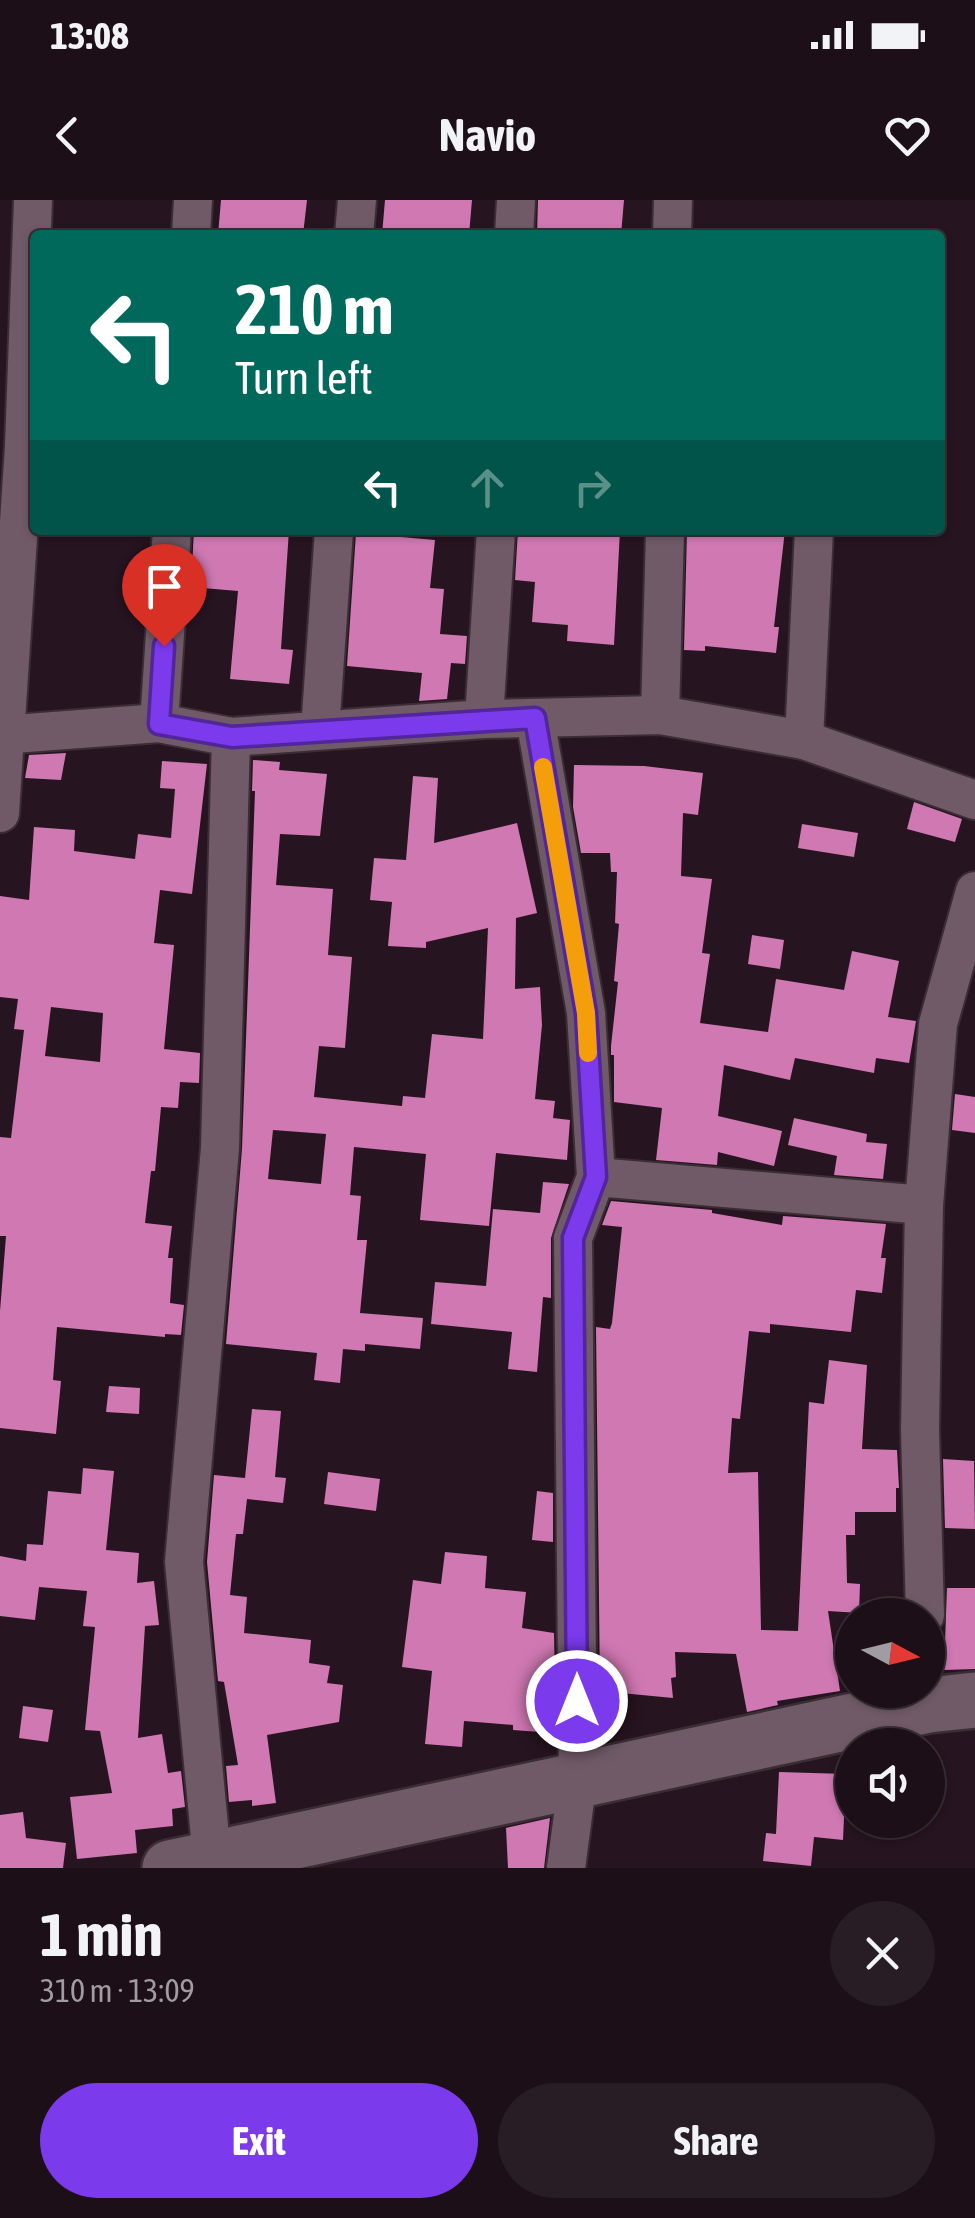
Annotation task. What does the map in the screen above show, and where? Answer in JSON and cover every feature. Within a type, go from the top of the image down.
[{"type":"street","points":[[31,230],[32,200]]},
{"type":"street","points":[[190,230],[193,200]]},
{"type":"street","points":[[354,230],[357,200]]},
{"type":"street","points":[[514,230],[516,200]]},
{"type":"street","points":[[672,230],[673,200]]},
{"type":"street","points":[[0,813],[24,446],[30,262]]},
{"type":"street","points":[[159,724],[172,535]]},
{"type":"street","points":[[320,730],[334,535]]},
{"type":"street","points":[[484,719],[496,535]]},
{"type":"street","points":[[660,714],[665,535]]},
{"type":"street","points":[[804,740],[814,535]]},
{"type":"street","points":[[4,734],[159,724],[232,737],[484,719],[660,714],[804,740],[975,800]]},
{"type":"street","points":[[535,718],[586,1013],[596,1177],[573,1238],[578,1778],[566,1868]]},
{"type":"street","points":[[232,737],[220,1148],[184,1562],[191,1863],[897,1708]]},
{"type":"street","points":[[925,1598],[920,1430],[924,1206],[938,1024],[975,891]]},
{"type":"street","points":[[596,1177],[924,1206]]},
{"type":"building","points":[[221,200],[307,200],[304,230],[218,230]]},
{"type":"building","points":[[385,200],[472,200],[469,230],[382,230]]},
{"type":"building","points":[[538,200],[624,200],[621,230],[537,230]]},
{"type":"building","points":[[194,535],[289,535],[281,649],[293,650],[289,684],[230,679],[238,591],[191,587]]},
{"type":"building","points":[[356,535],[435,540],[430,588],[444,589],[440,634],[467,636],[465,664],[451,663],[447,699],[419,701],[422,673],[347,666]]},
{"type":"building","points":[[518,535],[620,535],[614,645],[567,641],[568,625],[532,622],[535,582],[515,580]]},
{"type":"building","points":[[687,535],[784,535],[774,627],[779,627],[776,653],[705,646],[705,651],[684,650]]},
{"type":"building","points":[[66,753],[61,780],[25,778],[29,755]]},
{"type":"building","points":[[253,760],[280,762],[279,770],[327,774],[320,836],[280,834],[276,885],[333,889],[328,955],[352,957],[345,1048],[319,1046],[314,1097],[402,1106],[403,1096],[425,1098],[432,1034],[483,1039],[488,928],[426,942],[426,948],[388,946],[392,902],[370,900],[374,858],[406,860],[413,776],[438,778],[434,843],[517,823],[537,913],[516,918],[515,989],[540,987],[542,1025],[535,1099],[555,1101],[553,1118],[570,1120],[567,1160],[496,1153],[489,1226],[420,1220],[426,1154],[354,1147],[350,1195],[361,1196],[357,1240],[367,1240],[360,1313],[423,1318],[420,1349],[365,1344],[365,1351],[343,1349],[340,1383],[314,1380],[317,1353],[226,1344],[242,1149]],"holes":[[[273,1130],[326,1134],[321,1184],[268,1179]]]},
{"type":"building","points":[[162,761],[207,764],[192,894],[160,890],[154,943],[174,945],[164,1049],[200,1053],[199,1083],[180,1082],[178,1108],[161,1107],[145,1223],[172,1226],[168,1258],[173,1258],[170,1303],[184,1305],[181,1335],[165,1337],[57,1327],[53,1380],[61,1381],[56,1434],[0,1428],[0,1311],[6,1236],[0,1236],[0,1137],[11,1138],[24,1030],[14,1029],[18,999],[0,997],[0,896],[29,900],[34,827],[75,830],[74,851],[135,859],[138,834],[171,838],[175,789],[160,788]],"holes":[[[51,1007],[103,1013],[100,1062],[45,1056]]]},
{"type":"building","points":[[574,765],[644,766],[703,773],[698,815],[683,813],[681,876],[712,879],[702,953],[710,954],[700,1023],[768,1032],[776,979],[844,990],[852,951],[899,961],[888,1017],[916,1021],[909,1063],[876,1058],[874,1073],[795,1058],[790,1080],[724,1065],[718,1116],[782,1131],[774,1166],[718,1152],[717,1165],[656,1160],[662,1108],[614,1102],[611,1046],[618,982],[614,981],[619,924],[615,923],[617,872],[611,872],[610,853],[581,853],[573,807]]},
{"type":"building","points":[[914,802],[962,819],[955,842],[907,829]]},
{"type":"building","points":[[802,824],[858,833],[854,857],[798,848]]},
{"type":"building","points":[[752,935],[784,940],[780,969],[748,964]]},
{"type":"building","points":[[955,1094],[975,1097],[975,1133],[952,1130]]},
{"type":"building","points":[[794,1118],[867,1134],[866,1142],[887,1144],[883,1179],[834,1175],[837,1156],[788,1145]]},
{"type":"building","points":[[543,1182],[569,1184],[551,1238],[551,1298],[543,1297],[537,1372],[508,1369],[512,1332],[431,1324],[435,1282],[486,1286],[493,1209],[540,1213]]},
{"type":"building","points":[[611,1201],[712,1210],[782,1225],[783,1216],[886,1224],[881,1258],[886,1258],[882,1293],[856,1290],[851,1332],[770,1324],[770,1333],[749,1331],[740,1419],[732,1418],[728,1473],[758,1472],[761,1630],[798,1631],[809,1402],[824,1404],[829,1360],[867,1365],[862,1449],[897,1450],[899,1488],[896,1512],[855,1512],[855,1535],[846,1535],[847,1583],[860,1584],[860,1598],[835,1598],[835,1611],[828,1611],[835,1692],[777,1701],[778,1705],[747,1712],[736,1654],[675,1652],[673,1698],[600,1691],[596,1327],[610,1329],[612,1323],[622,1227],[602,1225]]},
{"type":"building","points":[[109,1386],[140,1388],[139,1414],[106,1412]]},
{"type":"building","points":[[252,1409],[281,1411],[275,1477],[286,1478],[283,1503],[247,1499],[243,1534],[236,1534],[230,1595],[247,1597],[244,1633],[311,1640],[309,1663],[330,1666],[327,1683],[343,1685],[339,1722],[267,1735],[276,1803],[252,1806],[252,1800],[229,1802],[226,1766],[238,1765],[224,1682],[218,1681],[207,1562],[214,1475],[245,1478]]},
{"type":"building","points":[[943,1459],[974,1461],[975,1529],[945,1528]]},
{"type":"building","points":[[83,1468],[114,1471],[106,1550],[139,1553],[137,1583],[154,1581],[159,1625],[145,1626],[138,1738],[162,1734],[168,1773],[181,1771],[185,1807],[172,1809],[173,1826],[135,1830],[137,1853],[77,1859],[70,1797],[112,1793],[100,1731],[85,1730],[95,1627],[83,1626],[87,1591],[39,1587],[35,1620],[0,1616],[0,1556],[26,1561],[27,1544],[43,1545],[48,1491],[81,1494]]},
{"type":"building","points":[[328,1472],[380,1479],[376,1511],[324,1504]]},
{"type":"building","points":[[537,1491],[553,1493],[553,1542],[532,1540]]},
{"type":"building","points":[[445,1552],[487,1556],[485,1588],[526,1592],[522,1628],[554,1633],[555,1686],[548,1686],[545,1692],[540,1732],[513,1730],[513,1725],[464,1721],[462,1747],[425,1744],[432,1671],[402,1667],[413,1580],[441,1584]]},
{"type":"building","points":[[947,1588],[975,1588],[975,1669],[945,1670]]},
{"type":"building","points":[[23,1706],[53,1710],[48,1742],[19,1738]]},
{"type":"building","points":[[779,1772],[835,1774],[835,1838],[843,1840],[814,1837],[811,1866],[763,1861],[766,1833],[776,1834]]},
{"type":"building","points":[[23,1812],[26,1838],[66,1843],[63,1868],[0,1868],[0,1815]]},
{"type":"building","points":[[550,1818],[544,1868],[508,1868],[506,1828]]},
{"type":"slow traffic","points":[[543,767],[586,1013],[588,1053]]},
{"type":"route","points":[[164,646],[159,724],[232,737],[535,718],[586,1013],[596,1177],[573,1238],[577,1701]]}]
